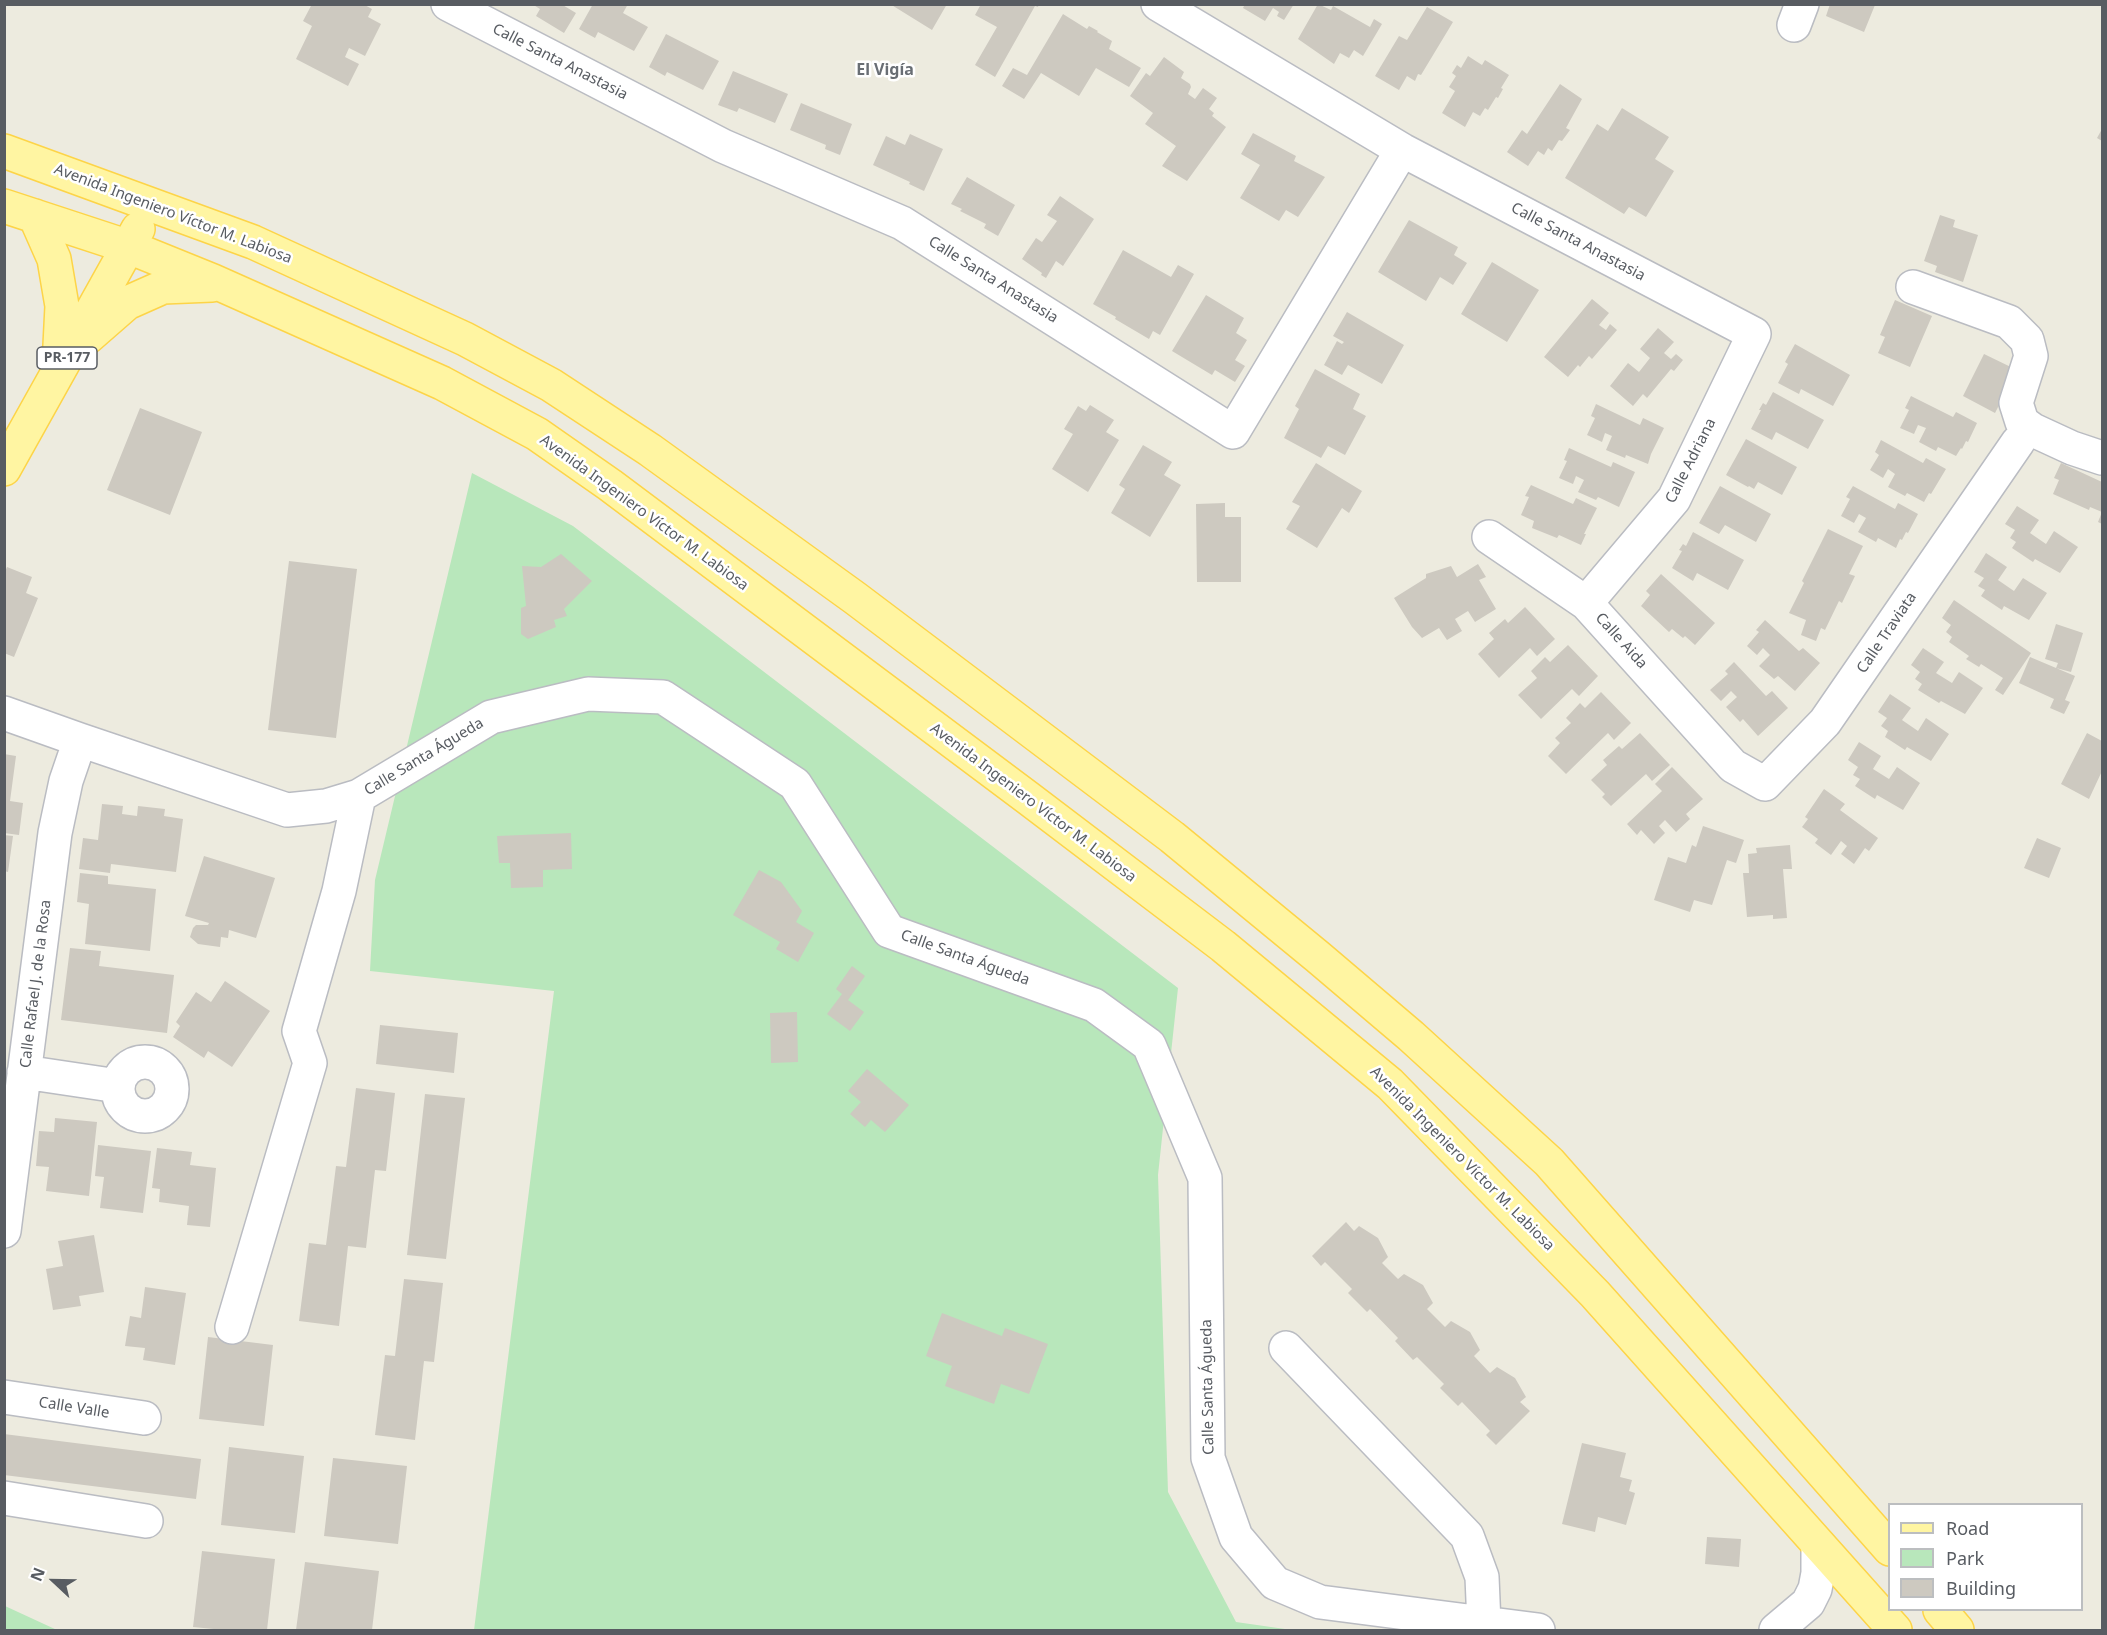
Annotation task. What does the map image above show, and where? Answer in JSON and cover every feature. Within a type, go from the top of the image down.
[{"type":"main road","name":"Avenida Ingeniero Víctor M. Labiosa","points":[[4,151],[253,242],[465,339],[551,385],[650,450],[855,598],[1172,837],[1411,1036],[1549,1162],[1888,1547]]},
{"type":"main road","name":"PR-177","points":[[4,469],[151,205]]},
{"type":"main road","name":"Avenida Ingeniero Víctor M. Labiosa","points":[[20,211],[129,247],[220,284],[442,383],[537,434],[619,492],[1223,946],[1390,1084],[1595,1294],[1818,1546],[1896,1630]]},
{"type":"main road","points":[[20,211],[54,259],[62,306],[64,364]]},
{"type":"main road","points":[[64,364],[127,303],[163,287],[220,284]]},
{"type":"main road","points":[[1941,1611],[1957,1630]]},
{"type":"street","name":"Calle Santa Anastasia","points":[[448,4],[723,146],[902,223],[1233,432],[1402,150]]},
{"type":"street","name":"Calle Santa Anastasia","points":[[1158,4],[1402,150],[1754,334]]},
{"type":"street","points":[[1913,287],[2009,322],[2027,340],[2031,356],[2016,403],[2022,422],[2033,430],[2072,448],[2103,458]]},
{"type":"street","name":"Calle Adriana","points":[[1586,603],[1674,499],[1754,334]]},
{"type":"street","name":"Calle Traviata","points":[[1734,766],[1765,784],[1825,722],[2018,442]]},
{"type":"street","name":"Calle Aida","points":[[1490,537],[1586,603],[1734,766]]},
{"type":"street","name":"Calle Santa Águeda","points":[[4,713],[287,810],[326,806],[359,796],[491,717],[588,693],[663,697],[795,784],[889,931],[1094,1005],[1149,1045],[1205,1178],[1208,1458],[1236,1537],[1275,1583],[1320,1602],[1538,1630]]},
{"type":"street","name":"Calle Rafael J. de la Rosa","points":[[4,1231],[55,833],[66,781],[80,740]]},
{"type":"street","points":[[232,1326],[310,1063],[299,1031],[339,891],[359,796]]},
{"type":"street","points":[[24,1072],[118,1086]]},
{"type":"street","points":[[1286,1348],[1467,1536],[1482,1576],[1484,1624]]},
{"type":"street","name":"Calle Valle","points":[[4,1397],[144,1418]]},
{"type":"street","points":[[4,1498],[146,1521]]},
{"type":"street","points":[[1776,1630],[1809,1603],[1818,1573],[1818,1546]]},
{"type":"green space","points":[[472,473],[573,526],[1178,988],[1158,1175],[1168,1492],[1236,1622],[1292,1630],[474,1630],[554,991],[370,971],[375,880]]},
{"type":"green space","points":[[5,1606],[57,1630],[5,1630]]},
{"type":"building","points":[[312,4],[363,4],[372,9],[368,17],[381,24],[365,56],[349,48],[345,57],[359,64],[348,86],[296,59],[312,26],[303,21]]},
{"type":"building","points":[[532,4],[561,4],[576,13],[564,33],[536,16],[540,9]]},
{"type":"building","points":[[593,4],[628,4],[623,13],[648,27],[634,51],[598,32],[595,38],[579,29]]},
{"type":"building","points":[[890,4],[947,4],[932,30]]},
{"type":"building","points":[[981,4],[1039,4],[1038,7],[1035,6],[995,77],[975,65],[997,27],[975,15]]},
{"type":"building","points":[[1245,4],[1294,4],[1284,20],[1277,16],[1279,12],[1273,8],[1265,21],[1243,8]]},
{"type":"building","points":[[1318,4],[1331,10],[1333,6],[1370,27],[1374,19],[1382,24],[1363,56],[1354,50],[1349,58],[1340,53],[1334,64],[1298,39]]},
{"type":"building","points":[[1830,4],[1875,5],[1864,32],[1826,16]]},
{"type":"building","points":[[1427,7],[1453,22],[1421,75],[1418,74],[1415,81],[1407,76],[1399,90],[1375,76],[1399,36],[1407,40]]},
{"type":"building","points":[[1063,14],[1087,29],[1089,26],[1098,31],[1112,41],[1109,49],[1141,68],[1129,87],[1096,68],[1079,96],[1041,73],[1024,99],[1002,86],[1013,68],[1027,75]]},
{"type":"building","points":[[666,34],[719,61],[703,90],[667,72],[665,76],[649,67]]},
{"type":"building","points":[[1468,56],[1482,65],[1485,60],[1509,75],[1498,98],[1496,97],[1488,110],[1485,108],[1480,116],[1473,112],[1465,127],[1442,113],[1455,91],[1449,87],[1456,76],[1452,73],[1457,65],[1461,68]]},
{"type":"building","points":[[1164,57],[1184,72],[1181,78],[1191,87],[1188,94],[1195,99],[1203,88],[1217,98],[1209,109],[1214,113],[1212,116],[1226,127],[1187,181],[1162,166],[1176,146],[1145,124],[1153,113],[1130,96],[1146,73],[1150,76]]},
{"type":"building","points":[[733,71],[788,94],[775,123],[739,108],[737,112],[718,105]]},
{"type":"building","points":[[1560,84],[1582,99],[1566,128],[1570,130],[1562,141],[1559,140],[1552,151],[1548,148],[1544,155],[1538,151],[1528,166],[1507,152],[1522,130],[1527,134]]},
{"type":"building","points":[[801,103],[852,124],[840,155],[825,149],[826,145],[790,130]]},
{"type":"building","points":[[1622,108],[1669,137],[1655,159],[1674,171],[1646,217],[1629,207],[1624,214],[1565,178],[1597,124],[1608,131]]},
{"type":"building","points":[[2102,129],[2102,141],[2097,138]]},
{"type":"building","points":[[1253,133],[1296,156],[1294,161],[1325,177],[1298,217],[1286,210],[1279,221],[1240,198],[1260,165],[1241,154]]},
{"type":"building","points":[[910,134],[943,149],[924,191],[873,165],[886,136],[905,145]]},
{"type":"building","points":[[967,177],[1015,205],[998,236],[984,228],[986,224],[951,204]]},
{"type":"building","points":[[1060,196],[1094,219],[1063,266],[1056,261],[1046,278],[1022,259],[1036,238],[1042,242],[1057,221],[1047,215]]},
{"type":"building","points":[[1940,215],[1955,220],[1953,227],[1978,235],[1963,282],[1935,272],[1937,266],[1924,261]]},
{"type":"building","points":[[1409,220],[1458,247],[1454,255],[1467,263],[1453,285],[1440,277],[1426,301],[1378,272]]},
{"type":"building","points":[[1123,250],[1171,277],[1178,265],[1194,274],[1160,335],[1153,331],[1149,339],[1093,304]]},
{"type":"building","points":[[1492,262],[1539,290],[1507,342],[1461,314]]},
{"type":"building","points":[[1206,295],[1244,318],[1236,333],[1247,340],[1235,360],[1245,366],[1235,382],[1215,370],[1212,375],[1172,351]]},
{"type":"building","points":[[1592,299],[1609,313],[1599,325],[1606,330],[1610,324],[1617,330],[1592,359],[1589,356],[1568,377],[1544,357]]},
{"type":"building","points":[[1895,300],[1932,316],[1910,367],[1878,353],[1885,337],[1880,335]]},
{"type":"building","points":[[1347,312],[1404,345],[1382,384],[1348,365],[1342,375],[1324,365],[1337,341],[1342,344],[1344,342],[1333,336]]},
{"type":"building","points":[[1658,328],[1674,342],[1664,353],[1671,359],[1676,354],[1683,360],[1674,371],[1671,369],[1647,398],[1643,394],[1633,406],[1610,386],[1628,363],[1639,372],[1650,358],[1640,349]]},
{"type":"building","points":[[1795,344],[1850,375],[1833,406],[1801,389],[1799,394],[1778,383],[1788,364],[1785,362]]},
{"type":"building","points":[[1984,354],[2017,370],[1995,413],[1963,396]]},
{"type":"building","points":[[1315,369],[1360,394],[1353,409],[1366,416],[1345,455],[1328,446],[1321,458],[1284,438],[1299,409],[1295,406]]},
{"type":"building","points":[[1773,392],[1824,420],[1808,449],[1776,432],[1772,440],[1751,429],[1763,403],[1766,405]]},
{"type":"building","points":[[1911,396],[1953,417],[1956,412],[1977,423],[1968,442],[1966,441],[1956,456],[1938,447],[1936,451],[1919,442],[1926,428],[1918,425],[1914,434],[1900,428],[1909,410],[1905,408]]},
{"type":"building","points":[[1596,404],[1640,425],[1643,418],[1664,428],[1648,464],[1606,450],[1612,436],[1605,433],[1602,442],[1587,435],[1595,418],[1591,416]]},
{"type":"building","points":[[1090,405],[1114,420],[1106,432],[1119,440],[1088,492],[1052,469],[1073,434],[1064,429],[1078,406],[1086,411]]},
{"type":"building","points":[[140,408],[202,432],[170,515],[107,490]]},
{"type":"building","points":[[1746,439],[1797,467],[1782,495],[1758,482],[1754,489],[1726,475]]},
{"type":"building","points":[[1881,440],[1923,463],[1926,458],[1946,469],[1924,502],[1888,487],[1895,474],[1888,469],[1883,478],[1870,470],[1879,455],[1875,452]]},
{"type":"building","points":[[1143,445],[1172,462],[1164,475],[1181,485],[1150,537],[1111,513],[1125,489],[1119,485]]},
{"type":"building","points":[[1569,448],[1611,467],[1613,462],[1635,472],[1619,507],[1598,497],[1596,500],[1578,492],[1584,480],[1576,476],[1573,484],[1559,478],[1567,461],[1564,460]]},
{"type":"building","points":[[1316,463],[1362,491],[1349,513],[1342,508],[1317,548],[1286,529],[1300,506],[1292,502]]},
{"type":"building","points":[[2061,463],[2102,482],[2102,512],[2090,507],[2089,510],[2053,494],[2059,480],[2054,478]]},
{"type":"building","points":[[1531,485],[1573,504],[1576,498],[1597,508],[1581,545],[1559,535],[1557,538],[1532,528],[1534,521],[1521,515],[1529,497],[1525,496]]},
{"type":"building","points":[[1720,486],[1771,514],[1756,542],[1725,525],[1719,534],[1699,523]]},
{"type":"building","points":[[1853,486],[1895,509],[1898,503],[1918,514],[1908,533],[1906,532],[1902,540],[1900,539],[1896,548],[1878,538],[1876,542],[1858,532],[1866,518],[1859,514],[1854,523],[1841,516],[1850,499],[1846,497]]},
{"type":"building","points":[[1225,503],[1225,517],[1241,517],[1241,582],[1197,582],[1196,504]]},
{"type":"building","points":[[2017,506],[2039,520],[2030,533],[2046,544],[2054,531],[2078,547],[2060,573],[2035,559],[2033,562],[2012,548],[2016,542],[2010,538],[2015,530],[2005,524]]},
{"type":"building","points":[[2102,512],[2102,524],[2098,522]]},
{"type":"building","points":[[1828,529],[1863,546],[1849,574],[1855,576],[1842,603],[1839,601],[1825,630],[1821,628],[1816,641],[1801,635],[1806,620],[1789,613]]},
{"type":"building","points":[[1693,532],[1744,560],[1728,590],[1697,573],[1693,581],[1672,568],[1682,551],[1679,550],[1683,544],[1686,546]]},
{"type":"building","points":[[1986,553],[2007,567],[1998,580],[2014,591],[2023,578],[2047,593],[2029,620],[2004,606],[2002,610],[1981,596],[1985,590],[1978,586],[1984,578],[1974,572]]},
{"type":"building","points":[[561,554],[592,581],[564,609],[567,616],[554,620],[556,627],[528,639],[521,634],[521,608],[526,606],[522,566],[541,567]]},
{"type":"building","points":[[289,561],[357,569],[336,738],[268,730]]},
{"type":"building","points":[[1478,564],[1486,577],[1479,580],[1496,609],[1475,622],[1468,611],[1455,619],[1462,631],[1447,640],[1439,628],[1422,638],[1412,627],[1394,598],[1426,578],[1426,574],[1451,566],[1457,577]]},
{"type":"building","points":[[7,567],[32,577],[26,593],[38,598],[14,657],[4,653],[4,574]]},
{"type":"building","points":[[1661,574],[1715,623],[1695,645],[1672,629],[1669,632],[1641,606],[1650,595],[1646,591]]},
{"type":"building","points":[[1954,600],[2031,653],[2003,695],[1995,690],[2003,678],[1981,664],[1979,667],[1966,659],[1969,656],[1949,642],[1952,637],[1946,632],[1951,625],[1942,618]]},
{"type":"building","points":[[1525,607],[1555,639],[1537,656],[1530,648],[1499,678],[1478,654],[1494,639],[1489,633],[1505,619],[1508,623]]},
{"type":"building","points":[[1765,620],[1799,651],[1803,648],[1820,663],[1795,691],[1778,676],[1774,679],[1759,666],[1770,655],[1763,648],[1757,655],[1747,646],[1759,632],[1756,630]]},
{"type":"building","points":[[2056,624],[2083,633],[2071,672],[2056,668],[2058,663],[2045,659]]},
{"type":"building","points":[[1568,645],[1598,676],[1579,696],[1572,689],[1541,719],[1518,695],[1537,678],[1531,671],[1545,657],[1550,662]]},
{"type":"building","points":[[1923,648],[1944,662],[1936,673],[1952,683],[1959,672],[1983,688],[1965,714],[1941,701],[1939,703],[1918,690],[1922,684],[1915,679],[1920,672],[1911,665]]},
{"type":"building","points":[[2030,657],[2075,676],[2065,700],[2070,702],[2064,714],[2050,708],[2054,699],[2019,683]]},
{"type":"building","points":[[1734,662],[1766,696],[1772,691],[1788,708],[1758,736],[1743,719],[1740,722],[1726,707],[1737,697],[1731,691],[1721,701],[1710,690],[1728,674],[1725,671]]},
{"type":"building","points":[[1601,692],[1631,723],[1614,740],[1608,733],[1566,774],[1548,756],[1560,743],[1555,738],[1571,723],[1566,718],[1580,703],[1585,708]]},
{"type":"building","points":[[1890,694],[1911,708],[1902,720],[1918,731],[1926,718],[1949,734],[1931,761],[1907,747],[1905,750],[1885,737],[1888,731],[1881,726],[1887,718],[1878,712]]},
{"type":"building","points":[[1640,733],[1670,765],[1652,781],[1646,774],[1611,806],[1602,797],[1605,794],[1591,780],[1607,765],[1603,760],[1619,746],[1622,749]]},
{"type":"building","points":[[2087,733],[2102,741],[2102,771],[2089,799],[2061,784]]},
{"type":"building","points":[[1859,742],[1881,756],[1873,769],[1889,779],[1897,767],[1920,783],[1903,810],[1877,795],[1875,799],[1855,786],[1860,779],[1853,775],[1858,767],[1848,760]]},
{"type":"building","points":[[4,754],[16,756],[10,801],[23,803],[19,835],[4,833]]},
{"type":"building","points":[[1672,767],[1703,799],[1686,814],[1690,819],[1676,832],[1665,820],[1659,826],[1665,833],[1654,844],[1641,830],[1637,835],[1627,824],[1662,791],[1655,784]]},
{"type":"building","points":[[1824,789],[1845,804],[1840,810],[1878,838],[1869,851],[1865,848],[1854,864],[1841,854],[1847,846],[1841,841],[1831,855],[1815,843],[1818,839],[1802,827],[1808,819],[1805,817]]},
{"type":"building","points":[[102,804],[123,806],[122,814],[137,816],[138,806],[165,809],[164,816],[183,819],[176,872],[111,864],[110,873],[79,869],[83,838],[98,840]]},
{"type":"building","points":[[1703,826],[1744,840],[1736,863],[1727,860],[1712,905],[1694,900],[1690,912],[1654,900],[1668,857],[1686,863],[1692,845],[1696,847]]},
{"type":"building","points":[[571,833],[572,869],[543,870],[543,887],[511,888],[510,863],[499,863],[497,836]]},
{"type":"building","points":[[4,835],[13,836],[8,872],[4,871]]},
{"type":"building","points":[[2037,838],[2061,848],[2049,878],[2024,868]]},
{"type":"building","points":[[1790,845],[1792,869],[1783,869],[1787,918],[1773,919],[1773,915],[1747,917],[1743,873],[1749,873],[1748,854],[1757,853],[1756,848]]},
{"type":"building","points":[[204,856],[275,878],[256,938],[229,930],[228,938],[221,937],[220,947],[198,944],[190,937],[196,925],[208,925],[209,923],[185,916]]},
{"type":"building","points":[[759,870],[781,882],[802,911],[796,922],[814,933],[798,962],[776,949],[780,942],[733,915]]},
{"type":"building","points":[[80,873],[108,876],[108,884],[156,889],[150,951],[85,944],[89,904],[77,902]]},
{"type":"building","points":[[70,948],[101,951],[99,966],[174,975],[167,1033],[61,1020]]},
{"type":"building","points":[[852,966],[865,976],[848,1000],[864,1012],[850,1031],[827,1014],[842,994],[836,989]]},
{"type":"building","points":[[225,981],[270,1011],[232,1067],[208,1051],[204,1058],[173,1037],[180,1026],[176,1022],[196,992],[211,1002]]},
{"type":"building","points":[[797,1012],[798,1062],[771,1063],[770,1013]]},
{"type":"building","points":[[380,1025],[458,1033],[454,1073],[376,1064]]},
{"type":"building","points":[[867,1069],[909,1105],[885,1132],[871,1120],[865,1127],[850,1114],[861,1102],[848,1091]]},
{"type":"building","points":[[356,1088],[395,1093],[386,1171],[375,1170],[366,1248],[348,1246],[339,1326],[299,1321],[309,1243],[326,1245],[336,1166],[346,1167]]},
{"type":"building","points":[[425,1094],[465,1098],[446,1259],[407,1255]]},
{"type":"building","points":[[55,1118],[97,1122],[89,1196],[46,1191],[49,1167],[36,1166],[39,1131],[54,1132]]},
{"type":"building","points":[[98,1145],[151,1151],[143,1213],[100,1208],[104,1177],[95,1176]]},
{"type":"building","points":[[157,1148],[192,1152],[190,1165],[216,1168],[210,1227],[187,1225],[189,1206],[159,1202],[160,1189],[152,1188]]},
{"type":"building","points":[[1346,1222],[1354,1231],[1359,1226],[1378,1238],[1388,1257],[1382,1263],[1398,1279],[1404,1274],[1423,1285],[1433,1303],[1427,1309],[1445,1327],[1451,1321],[1470,1332],[1480,1350],[1474,1356],[1490,1373],[1497,1367],[1515,1378],[1526,1397],[1520,1402],[1530,1411],[1496,1445],[1486,1435],[1490,1431],[1462,1402],[1458,1406],[1440,1388],[1444,1384],[1417,1357],[1413,1360],[1395,1341],[1398,1338],[1370,1309],[1367,1312],[1348,1293],[1352,1289],[1325,1262],[1321,1266],[1312,1256]]},
{"type":"building","points":[[94,1235],[104,1292],[79,1296],[81,1306],[53,1310],[46,1269],[63,1266],[58,1241]]},
{"type":"building","points":[[404,1279],[443,1283],[434,1362],[424,1361],[415,1440],[375,1435],[385,1355],[395,1356]]},
{"type":"building","points":[[145,1287],[186,1293],[175,1365],[143,1360],[145,1348],[125,1346],[130,1316],[141,1318]]},
{"type":"building","points":[[942,1313],[1002,1336],[1005,1328],[1048,1344],[1029,1394],[1001,1384],[994,1404],[945,1386],[952,1366],[926,1356]]},
{"type":"building","points":[[208,1337],[273,1345],[264,1426],[199,1419]]},
{"type":"building","points":[[4,1434],[201,1459],[196,1499],[4,1475]]},
{"type":"building","points":[[1582,1443],[1626,1453],[1620,1477],[1632,1480],[1629,1491],[1635,1493],[1626,1525],[1598,1517],[1595,1532],[1562,1524]]},
{"type":"building","points":[[229,1447],[304,1456],[295,1533],[221,1525]]},
{"type":"building","points":[[333,1458],[407,1466],[398,1544],[324,1536]]},
{"type":"building","points":[[1707,1537],[1741,1539],[1739,1567],[1705,1564]]},
{"type":"building","points":[[202,1551],[275,1559],[267,1630],[193,1627]]},
{"type":"building","points":[[305,1562],[379,1571],[372,1630],[296,1630]]},
{"type":"district","name":"El Vigía","points":[[885,70]]}]
